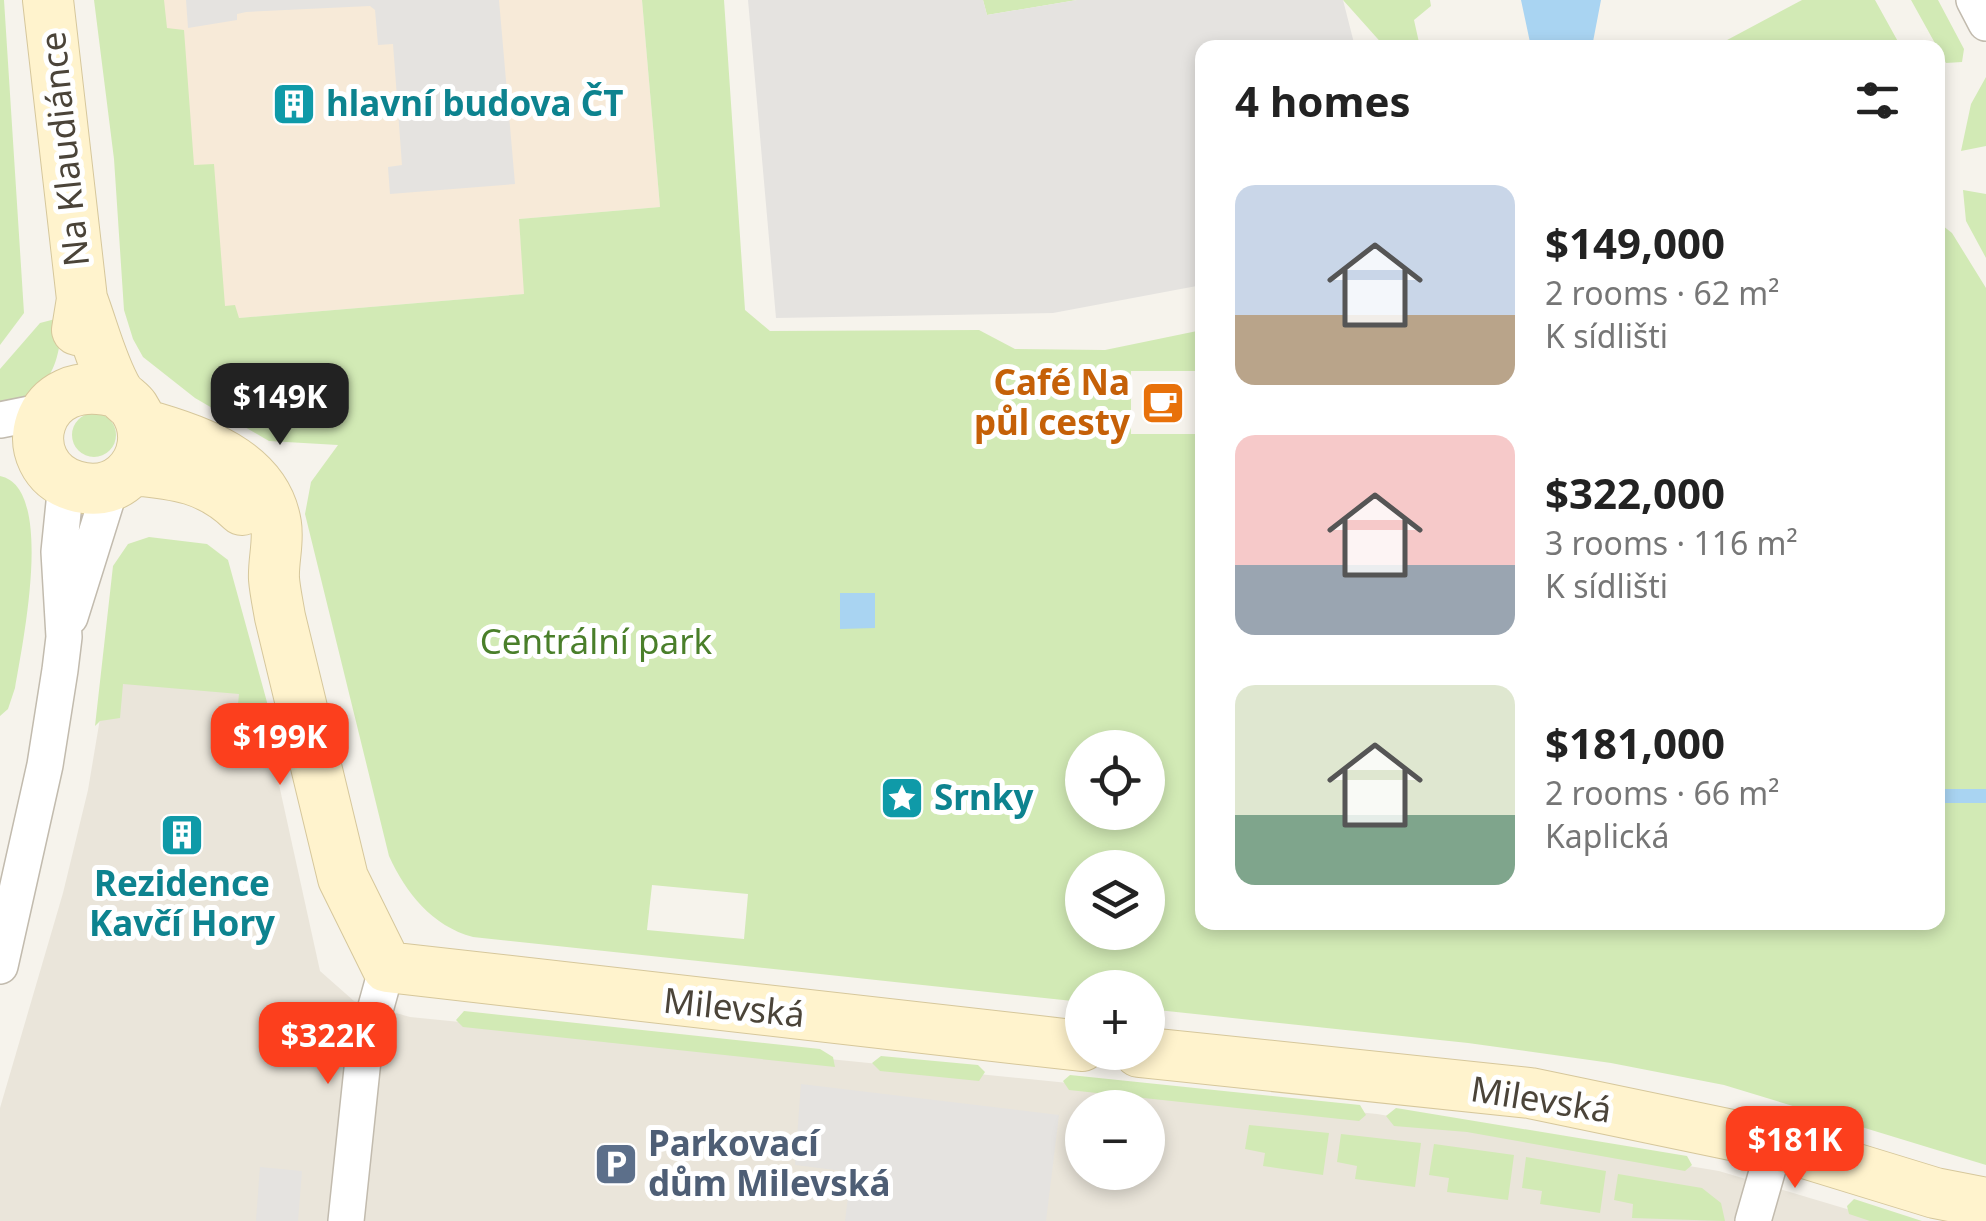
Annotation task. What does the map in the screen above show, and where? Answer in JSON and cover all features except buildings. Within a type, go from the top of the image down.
[{"type":"street","name":"Na Klaudiánce","points":[[48,0],[82,299],[72,437]]},
{"type":"street","points":[[1974,0],[1986,23]]},
{"type":"street","points":[[0,966],[46,766],[64,637],[59,552],[72,437],[187,436],[237,463],[269,491],[277,528],[274,578],[343,878],[387,967],[364,1050],[346,1221]]},
{"type":"street","name":"Milevská","points":[[387,967],[1065,1044]]},
{"type":"street","name":"Milevská","points":[[1165,1055],[1530,1093],[1774,1144],[1934,1193],[1986,1204]]},
{"type":"street","points":[[1753,1221],[1774,1144]]},
{"type":"street","name":"Milevská","points":[[1934,1193],[1986,1215]]},
{"type":"shaded area","points":[[144,0],[642,0],[660,207],[519,219],[525,294],[239,318],[191,315]]},
{"type":"shaded area","points":[[186,0],[499,0],[515,184],[390,194],[388,167],[402,165],[393,44],[378,45],[375,10],[370,6],[246,12],[237,14],[237,20],[188,28]]},
{"type":"shaded area","points":[[748,0],[983,0],[987,15],[1077,0],[1343,0],[1353,40],[1195,40],[1195,286],[1053,313],[776,318]]},
{"type":"shaded area","points":[[109,665],[244,677],[278,780],[320,971],[354,1001],[410,1017],[1138,1090],[1065,1090],[1065,1190],[1165,1190],[1165,1093],[1377,1114],[1719,1171],[1887,1221],[0,1221],[0,1108],[63,893],[88,790]]},
{"type":"shaded area","points":[[801,1084],[1059,1115],[1046,1221],[845,1221],[851,1172],[795,1165]]},
{"type":"shaded area","points":[[260,1167],[302,1171],[298,1221],[256,1221]]},
{"type":"green space","points":[[0,0],[4,0],[24,313],[0,345]]},
{"type":"green space","name":"Centrální park","points":[[94,0],[164,0],[167,28],[184,30],[194,165],[214,164],[225,306],[235,305],[239,318],[524,294],[519,219],[660,207],[642,0],[724,0],[745,310],[770,331],[979,330],[1015,349],[1105,350],[1195,331],[1195,371],[1131,371],[1131,434],[1195,434],[1195,930],[1945,930],[1945,803],[1986,803],[1986,1165],[1724,1085],[1611,1063],[1468,1043],[1165,1011],[1165,970],[1065,970],[1065,1000],[473,937],[458,932],[433,916],[412,895],[389,856],[305,514],[311,482],[338,445],[269,441],[195,398],[143,357],[124,310],[114,159]],"holes":[[[652,885],[748,894],[744,939],[647,930]]]},
{"type":"green space","points":[[983,0],[1077,0],[987,15]]},
{"type":"green space","points":[[1343,0],[1430,0],[1431,6],[1414,20],[1418,40],[1379,40]]},
{"type":"green space","points":[[1802,0],[1875,0],[1897,40],[1727,40]]},
{"type":"green space","points":[[1911,0],[1938,0],[1964,49],[1962,62],[1946,63],[1945,40],[1933,40]]},
{"type":"green space","points":[[1986,77],[1986,146],[1961,151],[1971,104]]},
{"type":"green space","points":[[1963,190],[1986,194],[1986,258],[1966,221]]},
{"type":"green space","points":[[1945,228],[1986,288],[1986,789],[1945,789]]},
{"type":"green space","points":[[63,317],[58,352],[49,376],[31,394],[0,409],[0,369],[40,323]]},
{"type":"green space","points":[[94,413],[109,420],[116,435],[109,450],[94,457],[79,450],[72,435],[79,420]]},
{"type":"green space","points":[[0,476],[17,487],[27,508],[31,570],[15,688],[8,709],[0,716]]},
{"type":"green space","points":[[149,537],[207,544],[228,560],[279,746],[267,734],[236,727],[239,694],[123,684],[120,718],[100,721],[95,726],[113,566],[128,544]]},
{"type":"green space","points":[[464,1011],[820,1049],[833,1057],[835,1067],[463,1027],[456,1020]]},
{"type":"green space","points":[[881,1056],[978,1065],[985,1072],[979,1081],[880,1071],[872,1063]]},
{"type":"green space","points":[[1070,1075],[1360,1105],[1366,1115],[1359,1121],[1165,1100],[1165,1090],[1069,1090],[1063,1081]]},
{"type":"green space","points":[[1396,1108],[1687,1156],[1692,1165],[1685,1171],[1467,1132],[1394,1126],[1386,1116]]},
{"type":"green space","points":[[1249,1125],[1329,1133],[1323,1175],[1263,1166],[1265,1153],[1245,1149]]},
{"type":"green space","points":[[1341,1134],[1421,1143],[1415,1187],[1355,1179],[1357,1166],[1337,1162]]},
{"type":"green space","points":[[1434,1144],[1514,1155],[1508,1200],[1447,1192],[1449,1178],[1429,1175]]},
{"type":"green space","points":[[1526,1157],[1606,1171],[1600,1213],[1540,1204],[1542,1191],[1522,1188]]},
{"type":"green space","points":[[1618,1174],[1702,1188],[1721,1203],[1725,1221],[1632,1218],[1633,1204],[1614,1200]]},
{"type":"green space","points":[[1854,1199],[1922,1221],[1870,1221],[1849,1214],[1847,1206]]},
{"type":"water","points":[[1521,0],[1601,0],[1593,40],[1530,40]]},
{"type":"water","points":[[840,593],[875,593],[875,628],[840,629]]},
{"type":"water","points":[[1945,789],[1986,789],[1986,803],[1945,803]]},
{"type":"place","name":"hlavní budova ČT","points":[[294,104]]},
{"type":"place","name":"Café Na půl cesty","points":[[1163,403]]},
{"type":"place","name":"Srnky","points":[[902,798]]},
{"type":"place","name":"Rezidence Kavčí Hory","points":[[182,835]]},
{"type":"place","name":"Parkovací dům Milevská","points":[[616,1164]]}]
